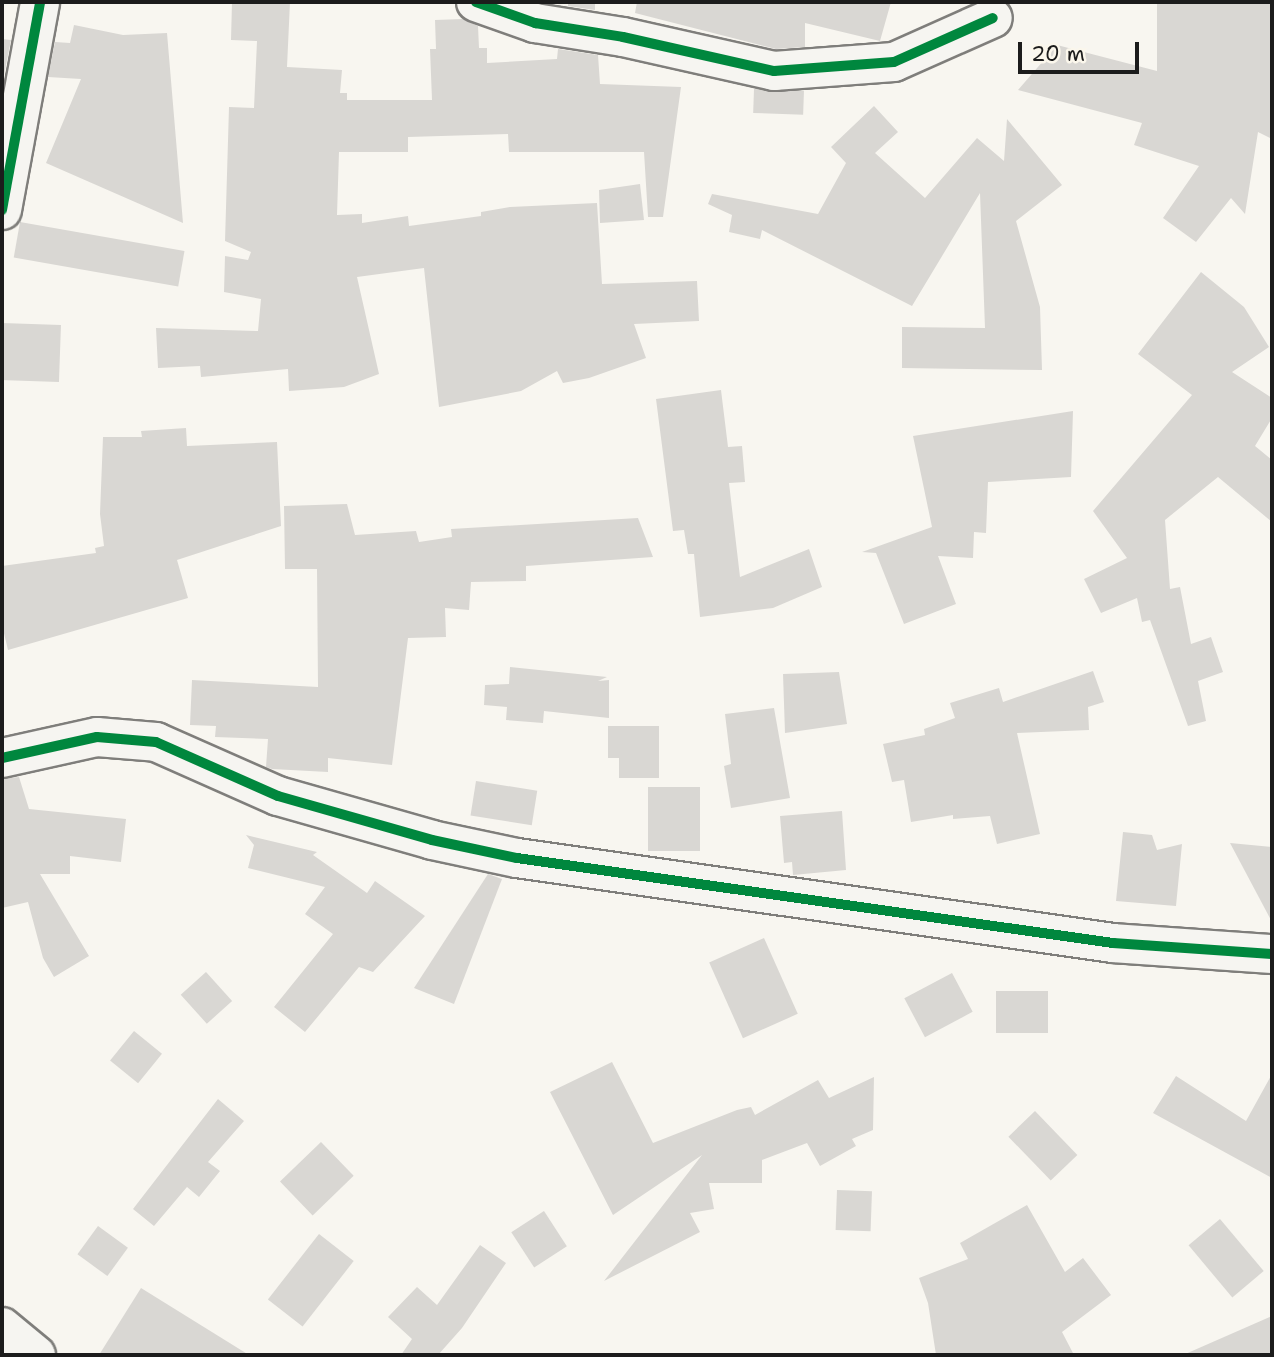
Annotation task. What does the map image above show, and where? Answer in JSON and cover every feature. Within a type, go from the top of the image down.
[{"type":"street","points":[[2,210],[40,2]]},
{"type":"street","points":[[475,2],[535,23],[612,35],[774,71],[894,62],[993,18]]},
{"type":"street","points":[[2,758],[97,737],[156,742],[278,796],[432,840],[517,858],[1113,943],[1272,954]]},
{"type":"building","points":[[232,2],[290,2],[287,67],[342,70],[340,93],[347,93],[347,100],[432,100],[430,49],[436,49],[435,20],[463,19],[478,26],[479,48],[487,48],[487,63],[557,59],[558,49],[598,55],[600,84],[681,87],[663,217],[648,217],[644,152],[509,152],[508,134],[408,137],[408,152],[339,152],[337,215],[362,214],[362,223],[408,216],[409,226],[481,216],[481,212],[510,207],[597,203],[602,284],[697,281],[699,321],[634,324],[646,358],[589,378],[563,383],[557,371],[521,391],[439,407],[424,268],[357,277],[379,374],[344,387],[289,391],[288,369],[201,377],[200,366],[158,368],[156,328],[258,331],[261,299],[224,292],[225,256],[248,260],[251,252],[225,241],[229,107],[254,108],[257,41],[231,40]]},
{"type":"building","points":[[568,2],[595,2],[595,10],[568,6]]},
{"type":"building","points":[[637,2],[891,2],[880,41],[805,23],[805,47],[776,49],[635,13]]},
{"type":"building","points":[[1272,2],[1272,139],[1258,132],[1245,214],[1231,198],[1196,242],[1163,218],[1199,166],[1134,145],[1142,123],[1018,90],[1057,45],[1157,71],[1157,4]]},
{"type":"building","points":[[74,25],[123,35],[167,33],[183,223],[46,163],[81,79],[48,77],[55,42],[70,43]]},
{"type":"building","points":[[2,39],[11,40],[4,75],[2,75]]},
{"type":"building","points":[[754,89],[804,91],[803,115],[753,113]]},
{"type":"building","points":[[874,106],[898,132],[875,153],[925,198],[977,138],[1004,161],[1007,119],[1062,185],[1016,221],[1040,307],[1042,370],[902,368],[902,327],[985,328],[980,193],[912,306],[762,230],[760,239],[729,232],[732,215],[708,204],[712,194],[818,214],[846,163],[831,147]]},
{"type":"building","points":[[640,184],[644,220],[600,223],[599,190]]},
{"type":"building","points":[[20,222],[184,251],[178,286],[14,257]]},
{"type":"building","points":[[1201,272],[1244,307],[1269,347],[1232,372],[1272,398],[1272,418],[1255,446],[1272,460],[1272,522],[1218,477],[1165,520],[1170,589],[1180,587],[1191,644],[1211,637],[1223,672],[1198,681],[1206,721],[1188,726],[1150,620],[1142,622],[1137,598],[1101,613],[1084,579],[1127,558],[1093,511],[1192,395],[1138,354]]},
{"type":"building","points":[[2,323],[61,325],[59,382],[2,380]]},
{"type":"building","points":[[721,390],[728,447],[742,446],[745,482],[729,483],[740,577],[809,549],[822,587],[773,608],[700,617],[694,554],[688,554],[684,530],[673,531],[656,399]]},
{"type":"building","points":[[1073,411],[1071,477],[988,482],[986,533],[974,532],[973,558],[938,556],[956,604],[904,624],[876,553],[862,552],[932,527],[913,436]]},
{"type":"building","points":[[186,428],[187,446],[277,442],[281,526],[177,560],[188,598],[8,650],[2,625],[2,566],[96,553],[95,548],[104,546],[100,514],[103,437],[142,437],[141,431]]},
{"type":"building","points":[[347,504],[355,535],[416,531],[419,542],[452,537],[451,529],[638,518],[653,557],[526,566],[526,581],[471,582],[469,610],[445,608],[446,637],[408,638],[392,765],[328,758],[328,772],[272,769],[266,767],[268,739],[215,737],[216,726],[190,725],[192,680],[318,687],[317,569],[285,569],[284,506]]},
{"type":"building","points":[[510,667],[607,677],[598,681],[609,680],[609,718],[544,711],[543,723],[506,720],[507,707],[484,705],[485,685],[509,684]]},
{"type":"building","points":[[1093,671],[1104,702],[1088,707],[1089,730],[1017,733],[1040,834],[997,844],[990,816],[953,819],[953,815],[911,822],[904,780],[892,782],[883,744],[925,735],[924,729],[955,718],[950,703],[999,688],[1003,702]]},
{"type":"building","points":[[839,672],[847,724],[785,733],[783,674]]},
{"type":"building","points":[[774,708],[790,798],[731,808],[724,766],[731,764],[725,714]]},
{"type":"building","points":[[608,726],[659,726],[659,778],[619,778],[619,758],[608,758]]},
{"type":"building","points":[[19,777],[29,809],[126,819],[121,862],[70,856],[70,874],[40,874],[89,956],[54,977],[43,958],[28,902],[2,908],[2,779]]},
{"type":"building","points":[[476,781],[537,791],[532,825],[471,816]]},
{"type":"building","points":[[648,787],[700,787],[700,851],[648,851]]},
{"type":"building","points":[[842,811],[846,870],[793,875],[792,862],[784,863],[780,816]]},
{"type":"building","points":[[1123,832],[1152,835],[1157,850],[1182,844],[1176,906],[1116,901]]},
{"type":"building","points":[[246,835],[317,852],[313,855],[367,893],[375,881],[425,916],[373,972],[359,967],[305,1032],[274,1007],[333,934],[305,914],[325,887],[248,868],[254,845]]},
{"type":"building","points":[[1230,843],[1272,847],[1272,922]]},
{"type":"building","points":[[488,874],[502,879],[454,1004],[414,988]]},
{"type":"building","points":[[764,938],[798,1014],[743,1038],[709,962]]},
{"type":"building","points":[[206,972],[232,1001],[207,1024],[181,995]]},
{"type":"building","points":[[952,973],[973,1012],[925,1037],[904,998]]},
{"type":"building","points":[[996,991],[1048,991],[1048,1033],[996,1033]]},
{"type":"building","points":[[134,1031],[162,1054],[138,1083],[110,1061]]},
{"type":"building","points":[[612,1062],[653,1143],[737,1110],[751,1107],[755,1115],[818,1080],[829,1098],[874,1077],[873,1130],[852,1139],[856,1146],[820,1166],[807,1143],[762,1160],[762,1183],[709,1183],[714,1209],[690,1213],[700,1232],[604,1281],[702,1155],[613,1215],[550,1092]]},
{"type":"building","points":[[1272,1074],[1272,1178],[1153,1113],[1176,1076],[1246,1121]]},
{"type":"building","points":[[218,1099],[244,1121],[208,1162],[220,1171],[199,1197],[187,1187],[154,1226],[133,1209]]},
{"type":"building","points":[[1035,1111],[1077,1155],[1051,1181],[1008,1137]]},
{"type":"building","points":[[321,1142],[354,1176],[313,1215],[280,1182]]},
{"type":"building","points":[[837,1190],[872,1191],[871,1231],[836,1230]]},
{"type":"building","points":[[1027,1205],[1065,1272],[1083,1258],[1111,1295],[1062,1332],[1074,1355],[936,1355],[928,1303],[919,1278],[968,1259],[960,1243]]},
{"type":"building","points":[[544,1211],[567,1246],[534,1267],[511,1232]]},
{"type":"building","points":[[1220,1219],[1264,1271],[1232,1297],[1189,1245]]},
{"type":"building","points":[[98,1226],[128,1248],[107,1276],[77,1254]]},
{"type":"building","points":[[319,1234],[354,1261],[303,1326],[268,1299]]},
{"type":"building","points":[[480,1245],[506,1263],[462,1328],[438,1355],[401,1355],[412,1339],[388,1317],[417,1287],[437,1305]]},
{"type":"building","points":[[141,1288],[249,1355],[99,1355]]},
{"type":"building","points":[[1272,1316],[1272,1355],[1183,1355]]},
{"type":"cycle path","points":[[2,210],[40,2]]},
{"type":"cycle path","points":[[476,2],[535,23],[623,37],[774,71],[894,62],[993,18]]},
{"type":"cycle path","points":[[2,758],[97,737],[156,742],[278,796],[432,840],[517,858],[1113,943],[1272,954]]}]
